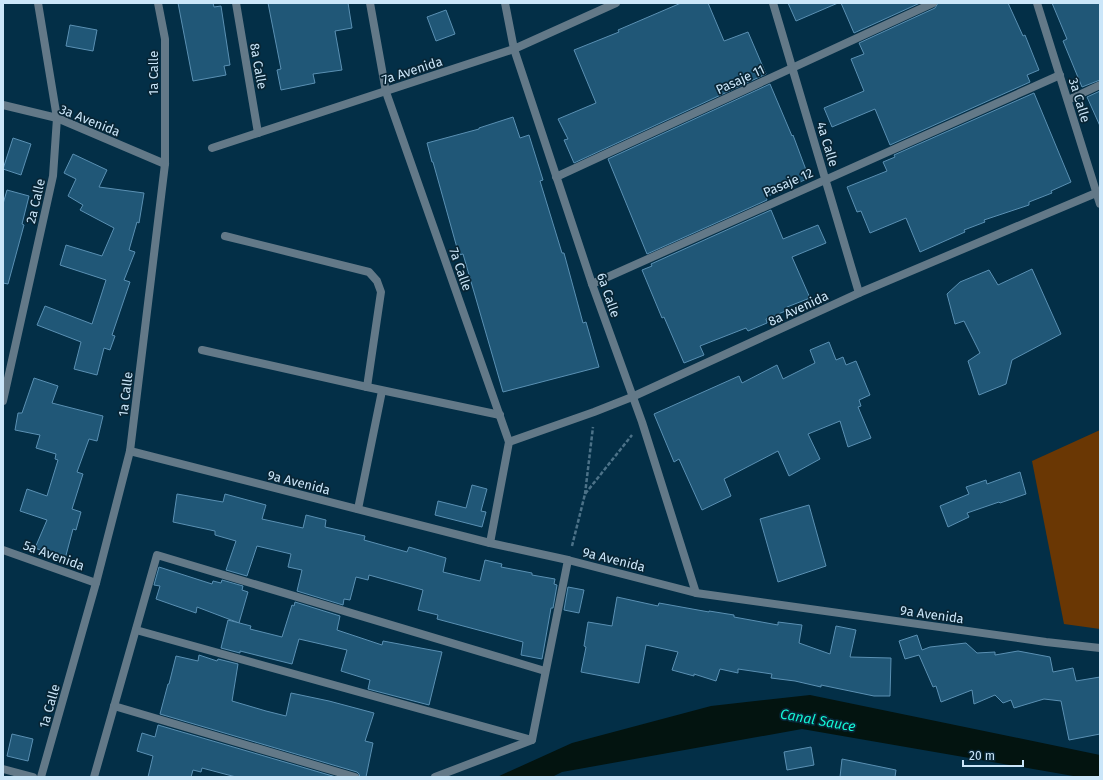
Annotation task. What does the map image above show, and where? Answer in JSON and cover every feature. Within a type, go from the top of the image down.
[{"type":"street","name":"2a Calle","points":[[3,401],[53,176],[56,118],[38,3]]},
{"type":"street","name":"1a Calle","points":[[42,777],[96,583],[130,451],[165,164],[165,39],[158,3]]},
{"type":"street","name":"8a Calle","points":[[236,3],[258,133]]},
{"type":"street","name":"7a Calle","points":[[370,3],[386,92],[509,442],[490,543]]},
{"type":"street","name":"6a Calle","points":[[505,3],[514,49],[592,284],[642,422],[696,593]]},
{"type":"street","name":"7a Avenida","points":[[212,148],[514,49],[616,3]]},
{"type":"street","name":"4a Calle","points":[[773,3],[860,293]]},
{"type":"street","name":"Pasaje 11","points":[[556,177],[933,3]]},
{"type":"street","name":"3a Calle","points":[[1037,3],[1100,204]]},
{"type":"street","name":"Pasaje 12","points":[[592,284],[826,178],[1060,75]]},
{"type":"street","points":[[1068,100],[1100,85]]},
{"type":"street","name":"3a Avenida","points":[[3,105],[56,118],[165,164]]},
{"type":"street","name":"8a Avenida","points":[[509,442],[632,397],[860,293],[1096,193]]},
{"type":"street","points":[[225,236],[369,272],[377,281],[381,292],[367,388]]},
{"type":"street","points":[[202,350],[367,388],[500,415]]},
{"type":"street","points":[[358,510],[382,391]]},
{"type":"street","name":"9a Avenida","points":[[130,451],[358,510],[490,543],[568,560],[696,593],[1046,642],[1100,648]]},
{"type":"street","name":"5a Avenida","points":[[3,550],[96,583]]},
{"type":"street","points":[[95,777],[157,555],[546,671]]},
{"type":"street","points":[[532,740],[568,560]]},
{"type":"street","points":[[136,630],[532,740]]},
{"type":"street","points":[[114,706],[356,777]]},
{"type":"street","points":[[435,777],[532,740]]},
{"type":"street","points":[[3,768],[33,777]]},
{"type":"path","points":[[568,560],[585,494],[594,412]]},
{"type":"path","points":[[585,494],[642,422]]},
{"type":"shaded area","points":[[1100,430],[1100,629],[1064,624],[1032,461]]},
{"type":"water","name":"Canal Sauce","points":[[810,695],[1100,755],[1100,777],[1079,777],[802,729],[562,772],[552,777],[497,777],[572,743],[711,706]]},
{"type":"building","points":[[178,3],[213,3],[214,7],[221,6],[230,65],[224,66],[226,75],[193,81]]},
{"type":"building","points":[[268,3],[348,3],[352,28],[335,31],[342,70],[313,74],[315,83],[281,90],[277,70],[281,69]]},
{"type":"building","points":[[681,3],[708,3],[724,41],[748,32],[766,74],[574,163],[564,140],[568,139],[558,119],[596,103],[574,50],[619,32],[618,30]]},
{"type":"building","points":[[788,3],[838,3],[796,21]]},
{"type":"building","points":[[841,3],[920,3],[854,33]]},
{"type":"building","points":[[938,3],[1008,3],[1023,36],[1025,35],[1039,70],[1027,75],[1030,82],[890,145],[875,109],[832,127],[824,108],[864,91],[851,59],[864,54],[859,43],[935,8]]},
{"type":"building","points":[[1052,3],[1100,3],[1100,80],[1082,87],[1063,41],[1067,39]]},
{"type":"building","points":[[446,10],[455,34],[436,41],[427,17]]},
{"type":"building","points":[[70,25],[97,30],[93,51],[66,46]]},
{"type":"building","points":[[770,84],[792,136],[793,135],[809,178],[766,197],[767,200],[647,254],[608,159]]},
{"type":"building","points":[[1100,91],[1100,126],[1087,97]]},
{"type":"building","points":[[1034,93],[1071,182],[1051,191],[1052,193],[1029,202],[1029,205],[984,220],[985,222],[964,230],[965,232],[920,252],[906,218],[870,233],[861,211],[857,212],[847,187],[887,171],[883,162],[895,157],[894,155]]},
{"type":"building","points":[[513,117],[520,138],[529,135],[543,180],[540,181],[562,253],[564,253],[583,323],[586,322],[599,367],[503,392],[463,254],[459,255],[427,143],[479,129]]},
{"type":"building","points":[[13,138],[31,144],[21,175],[3,169]]},
{"type":"building","points":[[73,154],[107,170],[99,187],[144,193],[139,223],[137,222],[129,250],[135,252],[124,280],[130,282],[112,335],[115,336],[110,350],[104,348],[97,375],[74,369],[81,342],[37,325],[45,306],[92,324],[106,280],[60,265],[66,245],[102,256],[114,228],[80,210],[83,205],[68,196],[76,179],[64,173]]},
{"type":"building","points":[[7,190],[29,196],[22,224],[24,225],[8,284],[3,283],[3,204]]},
{"type":"building","points":[[771,210],[783,239],[818,225],[826,243],[792,257],[810,298],[787,307],[788,310],[766,319],[767,323],[748,331],[746,328],[700,346],[704,355],[684,363],[664,317],[662,318],[642,270],[652,266],[651,264]]},
{"type":"building","points":[[1032,269],[1061,334],[1012,360],[1006,384],[979,395],[968,361],[980,353],[964,321],[955,324],[947,294],[960,282],[989,270],[998,285]]},
{"type":"building","points":[[829,342],[836,360],[843,357],[846,365],[856,361],[870,395],[859,400],[861,406],[858,407],[871,438],[848,447],[840,421],[808,434],[820,459],[789,476],[778,451],[724,479],[731,496],[702,510],[679,459],[674,462],[654,414],[739,376],[742,383],[777,365],[783,379],[815,363],[810,350]]},
{"type":"building","points":[[34,378],[58,386],[52,403],[103,416],[97,441],[89,439],[77,472],[83,474],[72,509],[81,512],[76,530],[73,529],[65,559],[35,548],[47,520],[20,511],[27,489],[47,496],[58,460],[55,459],[56,454],[36,448],[40,435],[15,430],[18,413],[22,413]]},
{"type":"building","points":[[1020,472],[1026,494],[967,513],[969,517],[948,527],[940,506],[969,494],[966,487],[986,480],[987,484]]},
{"type":"building","points":[[472,485],[487,489],[481,511],[486,512],[482,527],[435,515],[438,501],[466,508]]},
{"type":"building","points":[[177,494],[223,502],[225,494],[266,505],[262,519],[303,528],[306,515],[326,520],[325,527],[365,536],[364,540],[407,552],[409,547],[446,558],[443,572],[480,581],[485,560],[502,564],[501,567],[555,579],[554,584],[557,585],[553,608],[551,608],[542,659],[521,655],[523,642],[437,619],[438,615],[418,610],[423,590],[369,575],[368,580],[356,577],[350,600],[344,599],[343,605],[297,591],[302,570],[288,567],[291,554],[257,546],[247,576],[226,570],[236,541],[215,535],[215,531],[173,522]]},
{"type":"building","points":[[809,505],[826,566],[778,582],[760,519]]},
{"type":"building","points":[[159,567],[212,584],[213,581],[221,583],[222,580],[243,586],[242,590],[248,592],[239,623],[197,607],[196,613],[156,599],[160,586],[154,585]]},
{"type":"building","points":[[568,587],[584,590],[579,613],[564,610]]},
{"type":"building","points":[[617,597],[658,606],[659,603],[734,615],[734,617],[778,625],[778,622],[802,625],[799,643],[830,654],[836,626],[856,630],[850,657],[891,658],[890,696],[874,696],[821,685],[821,687],[795,681],[771,678],[772,674],[738,669],[738,673],[720,669],[716,681],[694,674],[694,676],[672,670],[678,652],[646,645],[639,683],[581,672],[586,647],[584,646],[588,622],[612,626]]},
{"type":"building","points":[[295,602],[340,616],[337,630],[382,645],[383,641],[442,652],[429,705],[368,689],[370,680],[341,671],[347,650],[299,639],[292,664],[240,651],[240,653],[221,648],[228,620],[251,626],[250,629],[282,637],[292,605],[294,606]]},
{"type":"building","points":[[917,635],[922,650],[930,647],[966,643],[977,653],[995,652],[995,655],[1018,651],[1050,657],[1053,672],[1073,668],[1076,681],[1100,677],[1100,734],[1069,740],[1061,701],[1044,699],[1014,708],[1011,700],[1003,703],[995,695],[974,704],[972,690],[941,702],[936,686],[933,687],[919,655],[905,659],[899,641]]},
{"type":"building","points":[[199,655],[217,661],[218,659],[238,664],[232,701],[286,716],[291,693],[374,713],[365,741],[373,743],[366,777],[360,777],[357,772],[160,714],[176,656],[198,661]]},
{"type":"building","points":[[158,725],[336,777],[236,777],[202,768],[201,772],[193,770],[191,777],[148,777],[153,756],[137,751],[142,733],[155,737]]},
{"type":"building","points":[[12,734],[33,739],[28,761],[7,756]]},
{"type":"building","points":[[811,747],[814,765],[787,770],[784,752]]},
{"type":"building","points":[[842,759],[896,770],[895,777],[840,777]]}]
